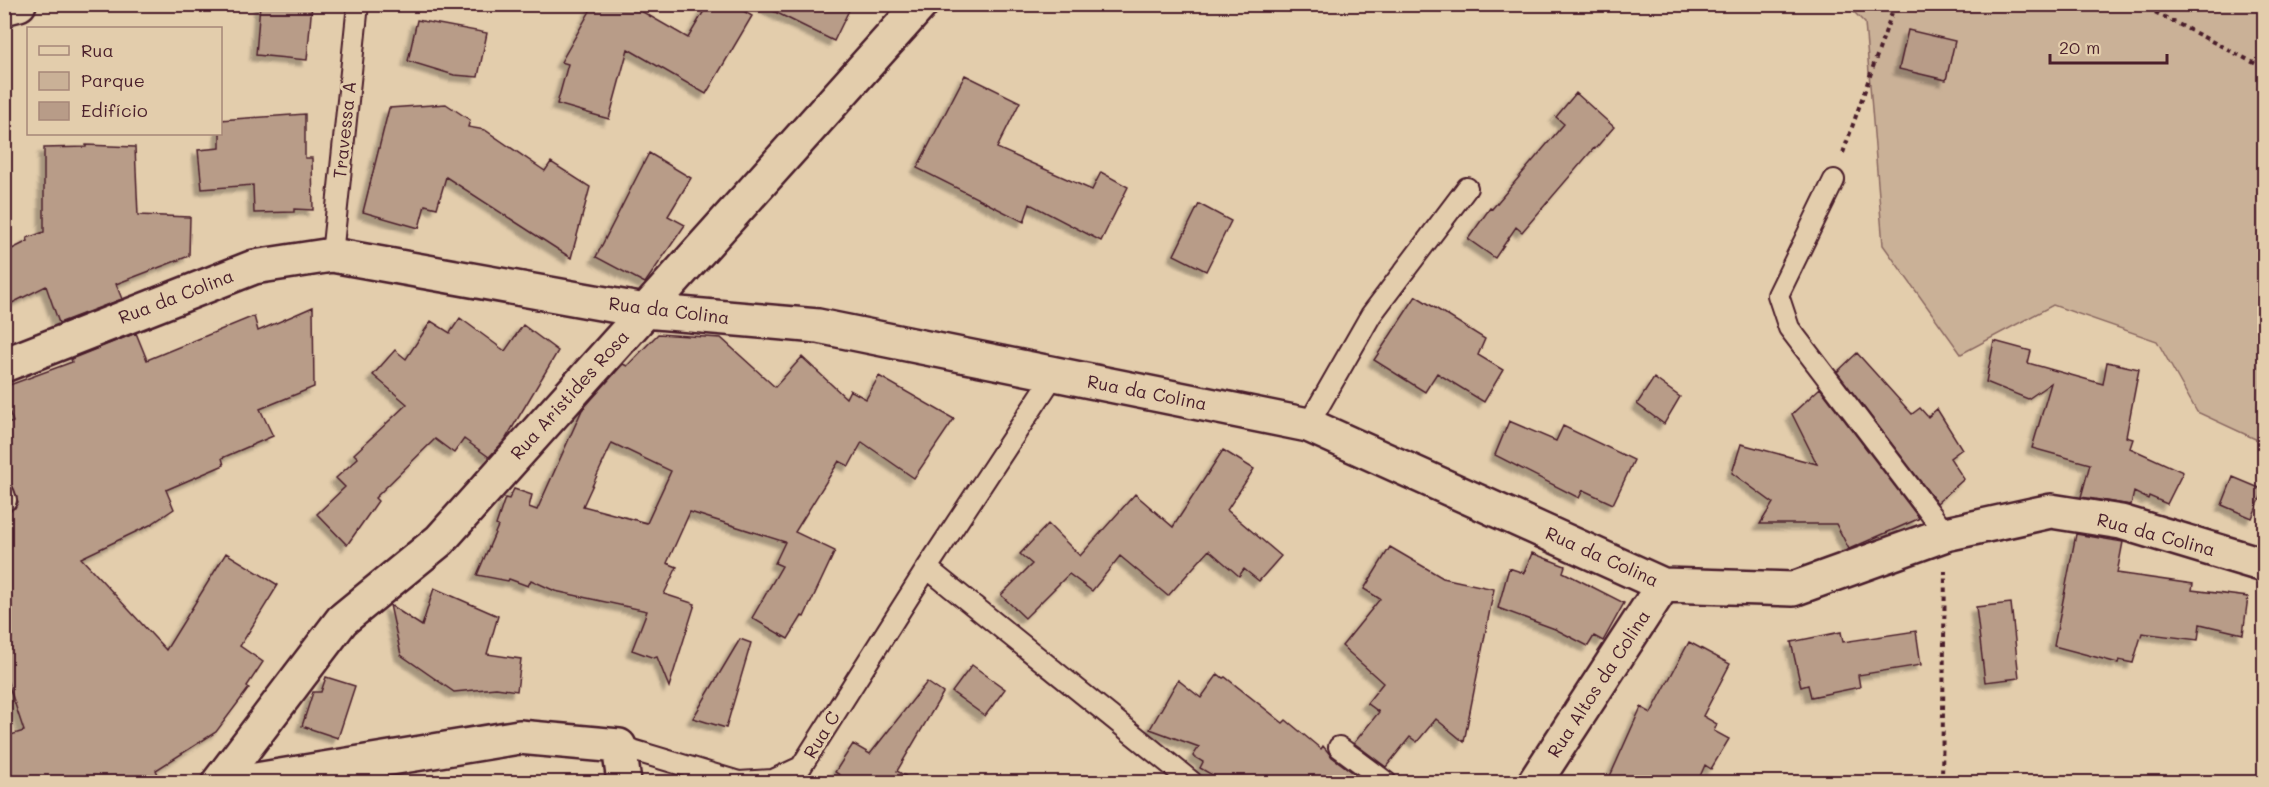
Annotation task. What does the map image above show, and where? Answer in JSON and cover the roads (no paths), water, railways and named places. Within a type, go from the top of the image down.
[{"type":"street","points":[[4,8],[19,4]]},
{"type":"street","name":"Rua Aristides Rosa","points":[[219,783],[342,620],[440,540],[921,4]]},
{"type":"street","name":"Rua da Colina","points":[[4,365],[254,267],[332,255],[645,311],[818,326],[1308,425],[1663,585],[1794,589],[1946,534],[2051,511],[2121,522],[2265,565]]},
{"type":"street","name":"Rua Altos da Colina","points":[[1535,783],[1663,585]]},
{"type":"street","name":"Rua C","points":[[244,783],[519,737],[619,746]]},
{"type":"street","points":[[619,746],[624,783]]},
{"type":"lane","name":"Travessa A","points":[[332,255],[358,4]]},
{"type":"lane","points":[[1834,180],[1778,295],[1789,328],[1946,534]]},
{"type":"lane","points":[[1308,425],[1371,315],[1467,188]]},
{"type":"lane","name":"Rua C","points":[[619,746],[739,782],[773,780],[801,767],[927,568],[1054,375]]},
{"type":"lane","points":[[927,568],[1192,783]]},
{"type":"lane","points":[[1339,747],[1386,783]]}]
